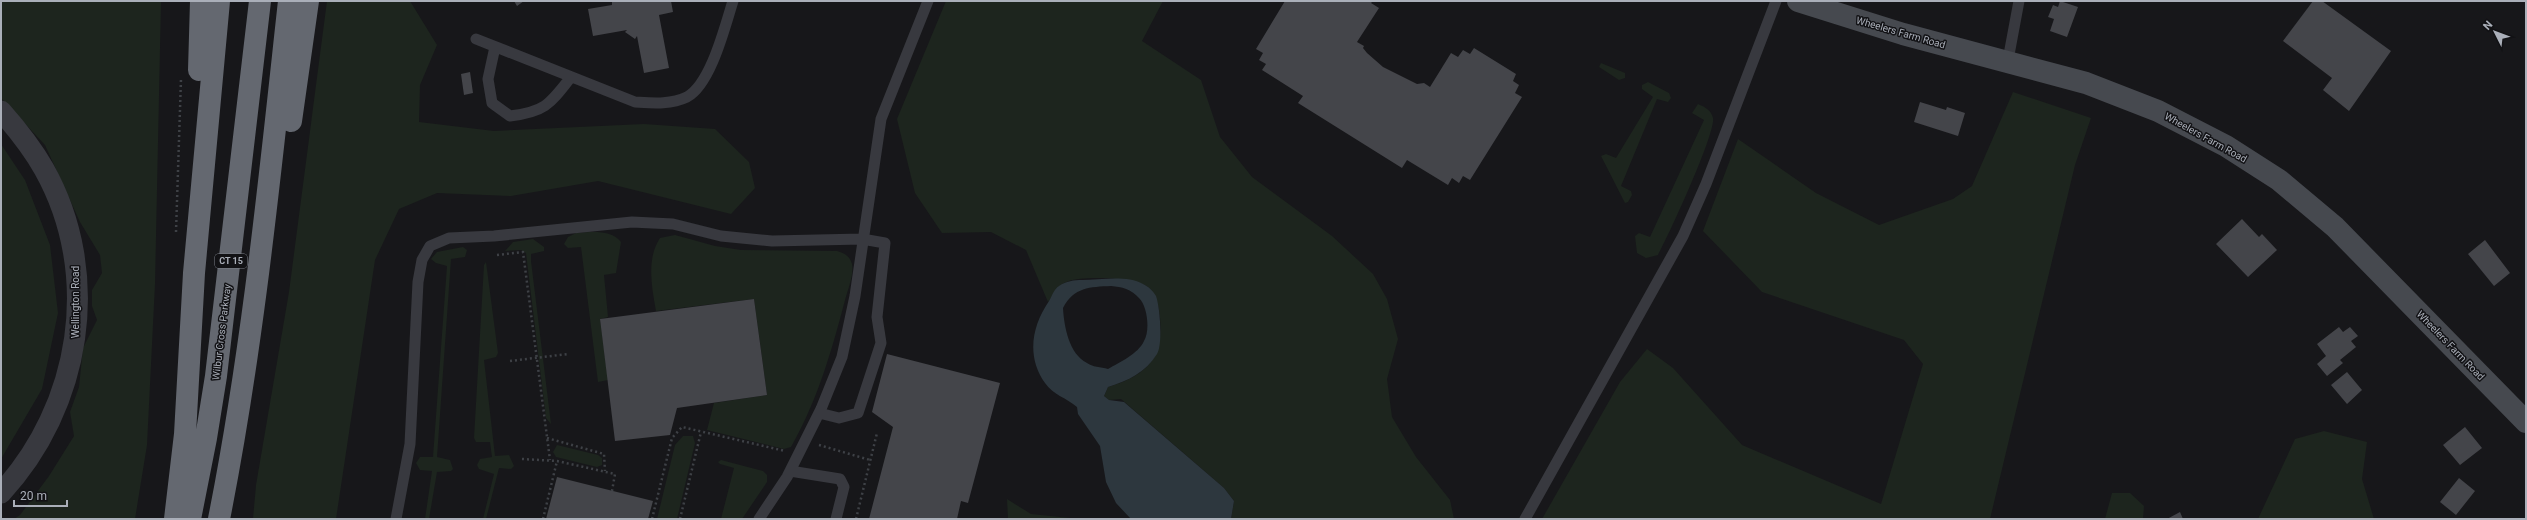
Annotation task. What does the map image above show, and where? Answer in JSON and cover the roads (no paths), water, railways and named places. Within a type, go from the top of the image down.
[{"type":"highway","points":[[175,519],[185,434],[194,273],[201,1]]},
{"type":"highway","points":[[194,273],[219,1]]},
{"type":"highway","name":"Wilbur Cross Parkway","points":[[190,519],[206,438],[216,376],[260,1]]},
{"type":"highway","name":"CT 15","points":[[219,519],[240,408],[259,268],[289,1]]},
{"type":"highway","points":[[259,268],[290,127],[308,1]]},
{"type":"main road","name":"Wheelers Farm Road","points":[[1798,1],[1904,34],[2008,60],[2086,83],[2158,111],[2226,146],[2279,180],[2356,246],[2526,422]]},
{"type":"street","name":"Wellington Road","points":[[1,111],[34,152],[56,193],[70,236],[77,283],[76,332],[73,356],[58,406],[34,450],[1,493]]},
{"type":"lane","points":[[476,39],[635,102],[657,103],[688,96],[702,83],[711,65],[734,1]]},
{"type":"lane","points":[[759,519],[790,471],[802,448],[842,357],[855,296],[862,240],[882,119],[928,1]]},
{"type":"lane","points":[[1525,519],[1683,236],[1706,184],[1776,1]]},
{"type":"lane","points":[[2008,60],[2019,1]]},
{"type":"lane","points":[[495,47],[488,78],[492,103],[510,116],[534,113],[552,101],[571,77]]},
{"type":"lane","points":[[396,519],[410,444],[418,282],[422,260],[430,246],[449,238],[494,236],[632,222],[673,224],[721,236],[772,241],[862,240],[885,242],[877,317],[881,343],[858,413],[839,418],[818,413]]},
{"type":"lane","points":[[790,471],[840,479],[844,487],[836,519]]}]
